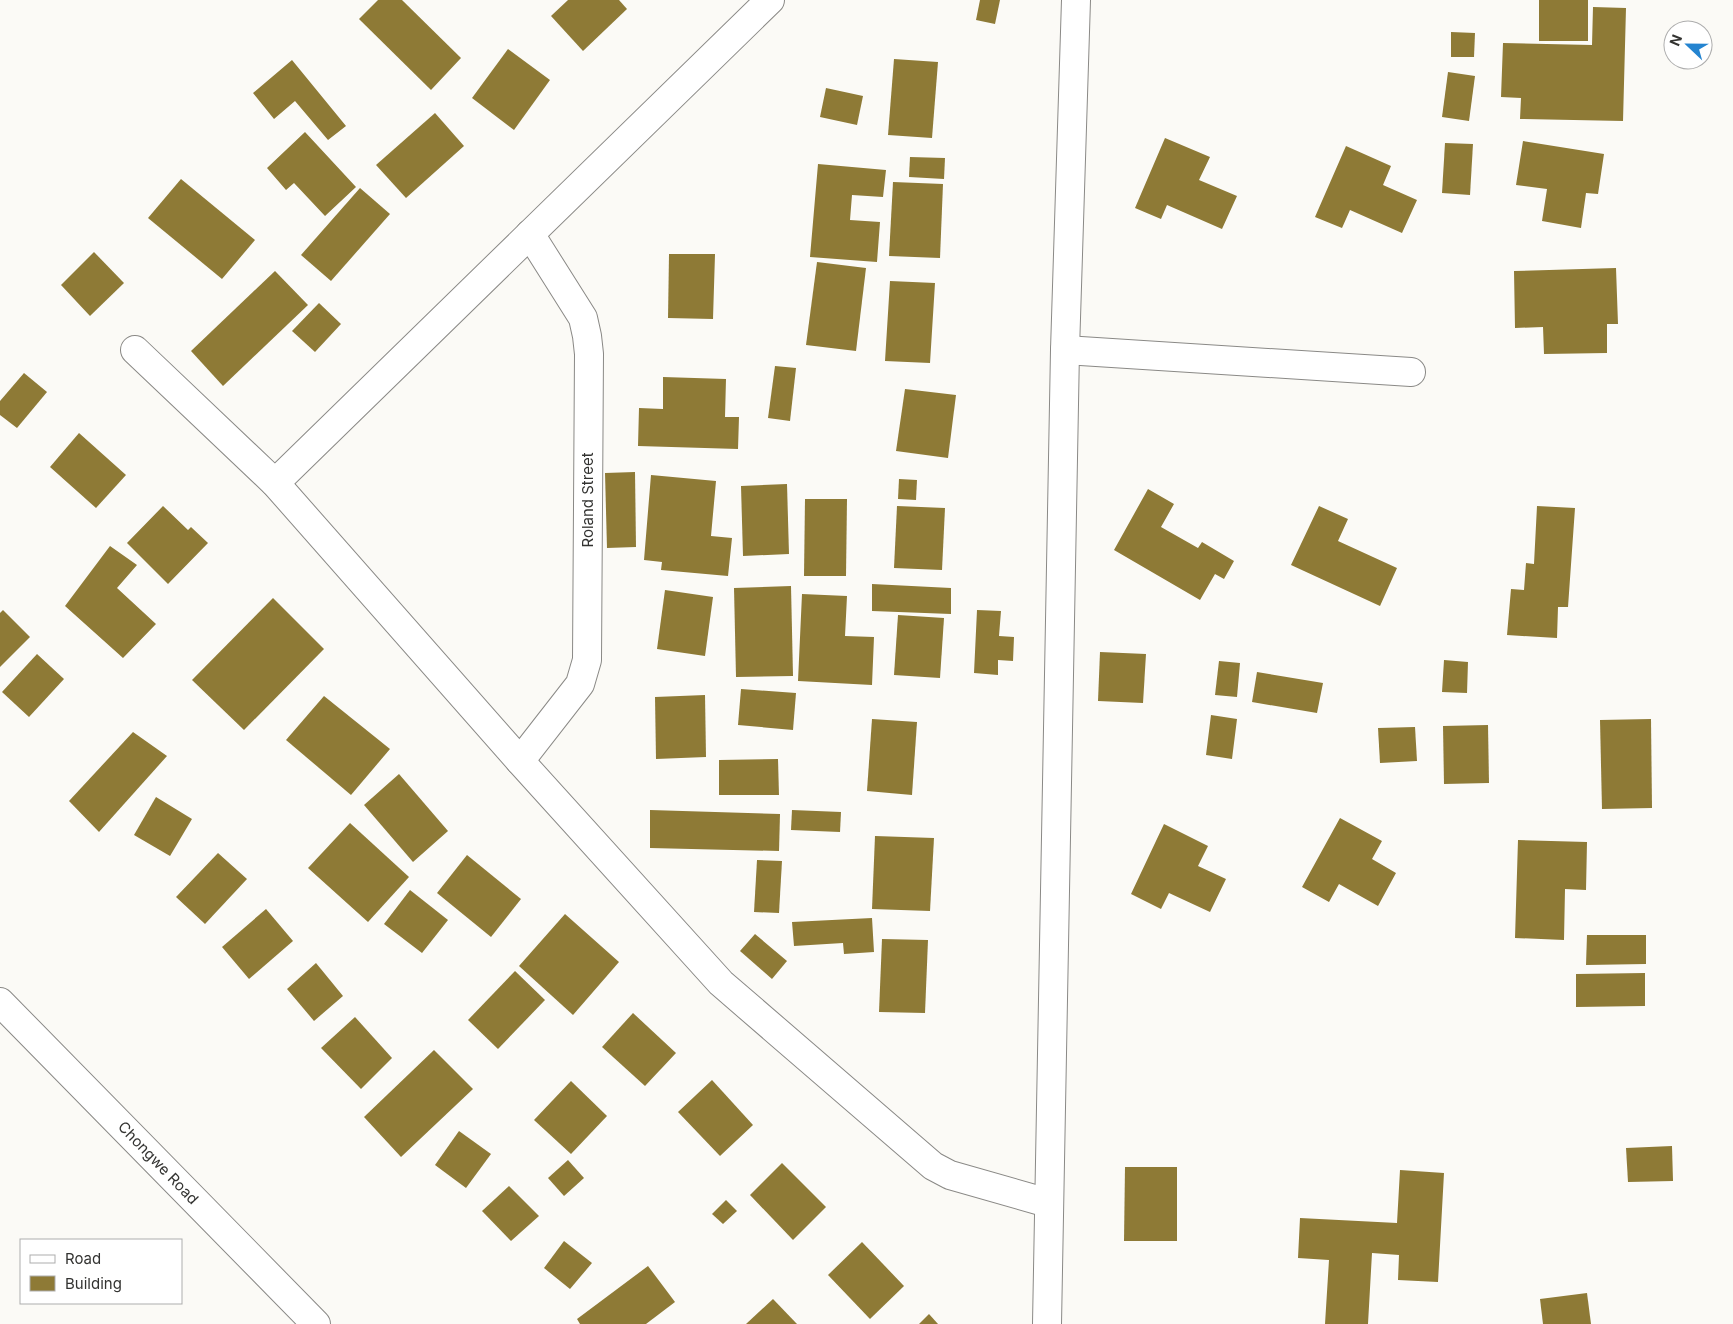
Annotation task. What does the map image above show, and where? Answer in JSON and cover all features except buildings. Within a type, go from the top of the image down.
[{"type":"street","points":[[275,483],[770,0]]},
{"type":"street","points":[[1047,1324],[1065,350],[1076,0]]},
{"type":"street","name":"Roland Street","points":[[520,761],[580,684],[587,660],[589,354],[587,336],[583,318],[530,234]]},
{"type":"street","points":[[135,350],[275,483],[520,761],[721,983],[933,1166],[950,1175],[1048,1203]]},
{"type":"street","points":[[1065,350],[1411,372]]},
{"type":"street","name":"Chongwe Road","points":[[0,1002],[316,1324]]}]
